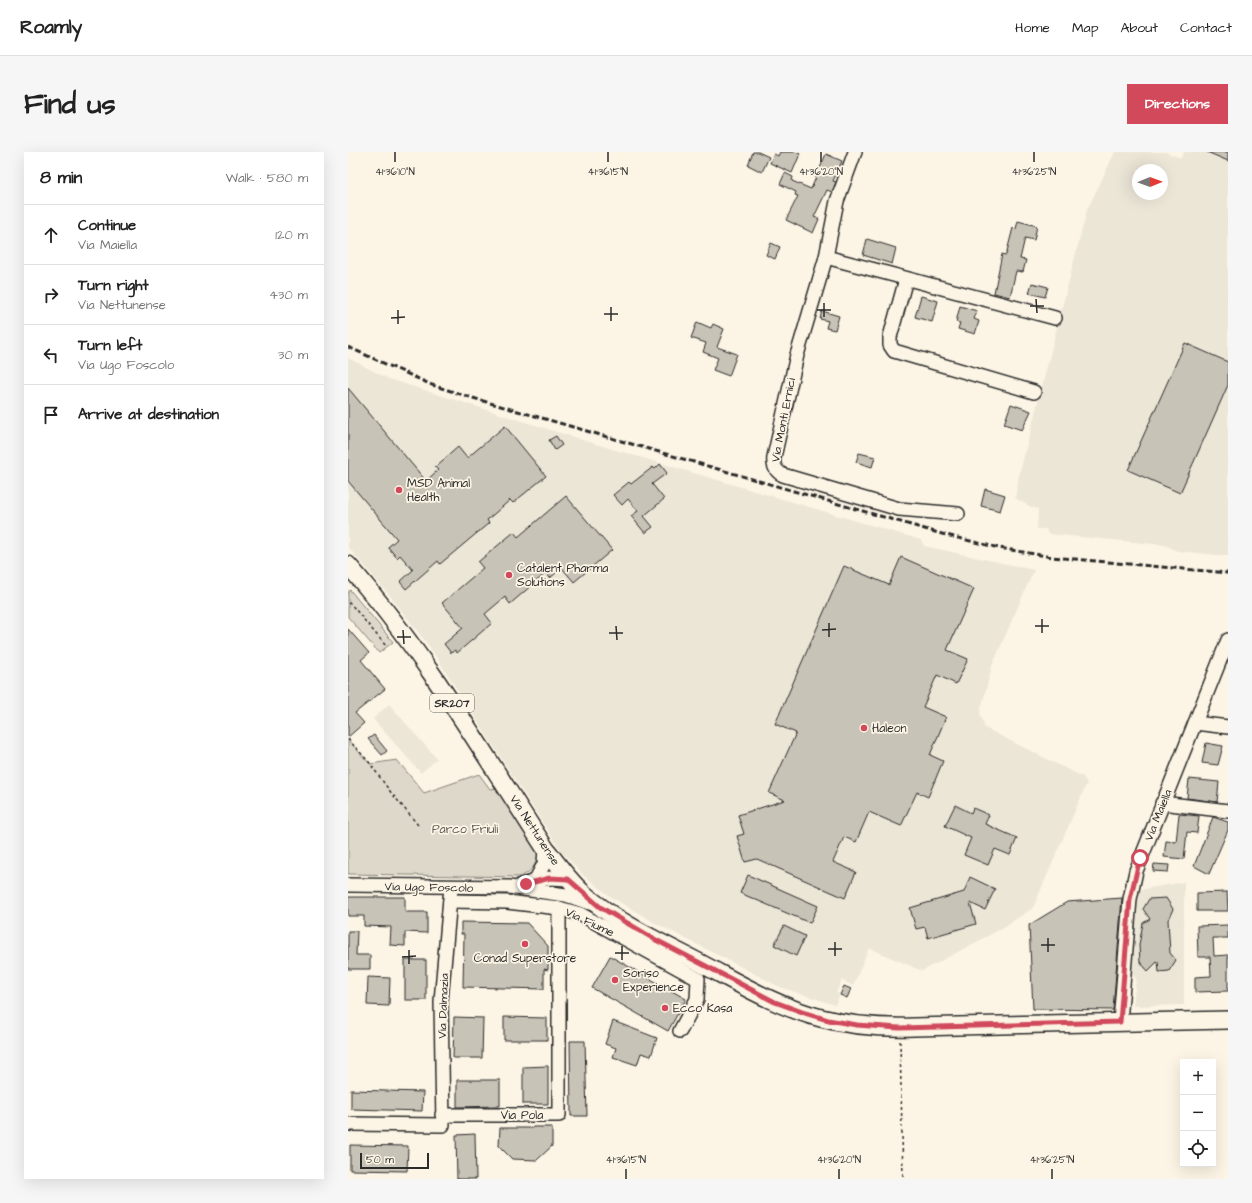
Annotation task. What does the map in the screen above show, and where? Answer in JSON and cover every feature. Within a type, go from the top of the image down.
[{"type":"main road","name":"Via Nettunense","points":[[348,565],[385,608],[418,653],[545,848],[568,879],[600,907],[656,940],[789,1008],[843,1023],[899,1028],[1228,1020]]},
{"type":"street","name":"Via Monti Ernici","points":[[855,152],[837,201],[826,257],[792,373],[774,457],[774,468],[783,475],[892,508],[918,512],[958,514]]},
{"type":"street","points":[[826,257],[1055,318]]},
{"type":"street","points":[[906,279],[890,337],[890,345],[894,351],[1034,392]]},
{"type":"street","name":"Via Maiella","points":[[1120,1022],[1132,886],[1138,864],[1195,723],[1225,655],[1228,640]]},
{"type":"street","points":[[1195,723],[1228,727]]},
{"type":"street","points":[[1162,803],[1228,811]]},
{"type":"street","points":[[534,904],[544,864],[545,848]]},
{"type":"street","name":"Via Ugo Foscolo","points":[[537,888],[550,878],[568,879]]},
{"type":"street","name":"Via Ugo Foscolo","points":[[348,886],[537,888],[581,899],[600,907]]},
{"type":"street","name":"Via Dalmazia","points":[[442,1120],[441,1001],[451,887]]},
{"type":"street","name":"Via Fiume","points":[[450,901],[534,904],[559,908],[580,914],[698,979],[697,999],[680,1031]]},
{"type":"street","name":"Via Fiume","points":[[558,1000],[559,908]]},
{"type":"street","name":"Via Pola","points":[[348,1124],[558,1115],[558,1000]]},
{"type":"path","points":[[348,604],[350,603],[386,646]]},
{"type":"path","points":[[348,739],[369,762],[388,790],[418,824]]},
{"type":"path","points":[[899,1028],[904,1179]]},
{"type":"shaded area","points":[[1115,152],[1165,152],[1181,158],[1184,152],[1228,152],[1228,556],[1177,551],[1165,545],[1048,534],[1046,529],[1037,529],[1038,509],[1031,507],[1015,498],[1019,476],[1088,206]]},
{"type":"shaded area","points":[[348,358],[389,379],[589,442],[921,540],[924,546],[1034,570],[992,666],[980,713],[985,728],[1083,777],[1087,783],[1033,908],[999,930],[922,971],[869,948],[853,986],[842,980],[836,993],[840,994],[835,1005],[780,987],[657,924],[611,897],[583,875],[561,851],[431,649],[391,597],[348,547]]},
{"type":"shaded area","points":[[389,704],[437,759],[421,773],[373,719]]},
{"type":"shaded area","points":[[1184,882],[1184,1005],[1133,1006],[1136,978],[1130,975],[1138,890]]},
{"type":"green space","points":[[350,590],[393,642],[379,653],[348,617],[348,592]]},
{"type":"green space","name":"Parco Friuli","points":[[348,740],[370,764],[397,760],[424,793],[479,774],[490,789],[500,788],[538,848],[536,862],[532,869],[520,877],[348,874]]},
{"type":"building","points":[[753,152],[758,152],[769,157],[762,172],[748,165]]},
{"type":"building","points":[[780,152],[795,152],[800,154],[792,173],[770,163],[774,154],[778,156]]},
{"type":"building","points":[[1207,152],[1228,152],[1228,161]]},
{"type":"building","points":[[826,154],[842,161],[833,181],[836,182],[832,192],[827,190],[814,217],[819,219],[813,233],[786,220],[798,196],[795,195],[796,192],[780,184],[785,173],[793,177],[792,181],[811,189]]},
{"type":"building","points":[[1018,221],[1037,226],[1034,240],[1025,238],[1020,259],[1026,260],[1023,272],[1016,271],[1010,297],[994,293],[1002,254],[1006,255],[1013,228],[1016,229]]},
{"type":"building","points":[[867,239],[896,248],[892,264],[863,255]]},
{"type":"building","points":[[771,243],[780,247],[775,259],[766,255]]},
{"type":"building","points":[[1032,283],[1048,287],[1045,297],[1029,293]]},
{"type":"building","points":[[921,296],[938,301],[932,322],[915,317]]},
{"type":"building","points":[[960,306],[977,311],[974,319],[979,321],[975,334],[958,329],[960,323],[956,322]]},
{"type":"building","points":[[822,311],[839,316],[835,330],[826,328],[828,321],[820,319]]},
{"type":"building","points":[[697,322],[711,328],[713,324],[724,329],[717,347],[737,354],[729,376],[713,370],[718,358],[703,352],[706,343],[691,338]]},
{"type":"building","points":[[1185,343],[1228,362],[1228,385],[1180,493],[1128,470]]},
{"type":"building","name":"MSD Animal Health","points":[[348,388],[426,481],[438,470],[435,467],[458,447],[467,458],[505,426],[546,476],[513,503],[510,500],[487,520],[489,523],[440,564],[438,561],[406,589],[400,582],[413,570],[400,555],[397,558],[388,547],[397,539],[348,481]]},
{"type":"building","points":[[1011,404],[1031,411],[1022,430],[1004,424]]},
{"type":"building","points":[[556,436],[562,445],[555,450],[549,440]]},
{"type":"building","points":[[859,453],[875,457],[872,467],[856,462]]},
{"type":"building","points":[[660,464],[667,473],[652,484],[664,499],[644,516],[653,527],[645,533],[631,516],[638,511],[628,499],[622,505],[613,495],[629,482],[631,484],[653,467],[655,469]]},
{"type":"building","points":[[985,489],[1005,495],[1000,511],[981,506]]},
{"type":"building","name":"Catalent Pharma Solutions","points":[[566,496],[612,550],[574,582],[562,568],[550,578],[546,573],[510,604],[505,597],[485,614],[492,623],[457,653],[455,650],[451,653],[444,644],[463,628],[442,603],[483,568],[478,562],[514,532],[518,537]]},
{"type":"building","name":"Haleon","points":[[901,557],[974,589],[947,650],[968,659],[956,684],[937,675],[923,707],[946,717],[930,755],[943,761],[928,797],[917,792],[901,826],[869,812],[856,842],[844,837],[833,862],[856,872],[845,898],[757,859],[745,862],[737,836],[744,834],[738,815],[785,800],[769,793],[796,733],[775,724],[844,566],[889,585]]},
{"type":"building","points":[[348,629],[369,653],[361,660],[385,689],[355,713],[364,723],[348,737]]},
{"type":"building","points":[[374,735],[387,751],[382,755],[368,739]]},
{"type":"building","points":[[1206,743],[1223,746],[1218,765],[1202,763]]},
{"type":"building","points":[[1189,779],[1219,782],[1217,802],[1187,798]]},
{"type":"building","points":[[955,805],[971,813],[973,808],[989,815],[985,824],[1017,838],[1010,855],[995,849],[988,865],[964,855],[971,838],[945,826]]},
{"type":"building","points":[[1179,814],[1199,816],[1197,833],[1187,832],[1184,859],[1164,857],[1166,841],[1176,842]]},
{"type":"building","points":[[1213,817],[1228,822],[1228,830],[1209,874],[1194,866]]},
{"type":"building","points":[[1154,864],[1169,865],[1168,872],[1153,871]]},
{"type":"building","points":[[748,875],[818,906],[810,923],[740,893]]},
{"type":"building","points":[[970,877],[995,889],[985,910],[970,903],[976,924],[928,938],[925,927],[916,929],[910,908],[964,892]]},
{"type":"building","points":[[1227,892],[1228,911],[1197,911],[1197,893]]},
{"type":"building","points":[[348,897],[405,897],[405,912],[427,912],[427,933],[405,932],[405,946],[390,945],[391,927],[364,926],[364,916],[348,916]]},
{"type":"building","points":[[1122,898],[1113,1010],[1033,1009],[1029,925],[1067,902]]},
{"type":"building","points":[[1166,898],[1173,909],[1168,920],[1170,953],[1176,960],[1169,971],[1159,972],[1158,961],[1148,971],[1140,962],[1139,945],[1143,923],[1150,919],[1143,909],[1149,899]]},
{"type":"building","points":[[461,922],[527,923],[548,946],[548,970],[544,969],[544,989],[463,987],[464,934],[461,934]]},
{"type":"building","points":[[1228,925],[1228,938],[1213,938],[1214,956],[1228,955],[1228,991],[1195,992],[1195,977],[1211,976],[1210,957],[1198,957],[1197,926]]},
{"type":"building","points":[[784,926],[805,936],[796,956],[774,945]]},
{"type":"building","points":[[348,931],[357,931],[356,955],[370,955],[370,969],[348,969]]},
{"type":"building","points":[[610,956],[686,999],[668,1031],[592,988]]},
{"type":"building","points":[[405,960],[426,960],[426,1000],[405,1000]]},
{"type":"building","points":[[368,977],[390,978],[389,1006],[367,1005]]},
{"type":"building","points":[[844,986],[851,989],[847,998],[840,995]]},
{"type":"building","points":[[454,1017],[483,1018],[482,1058],[453,1058]]},
{"type":"building","points":[[504,1017],[547,1018],[547,1040],[504,1040]]},
{"type":"building","points":[[613,1021],[657,1038],[651,1056],[641,1053],[637,1065],[613,1057],[616,1048],[605,1044]]},
{"type":"building","points":[[570,1041],[585,1041],[587,1116],[571,1116]]},
{"type":"building","points":[[548,1066],[548,1104],[523,1104],[523,1067]]},
{"type":"building","points":[[457,1080],[500,1080],[500,1106],[457,1107]]},
{"type":"building","points":[[351,1090],[423,1092],[422,1111],[351,1109]]},
{"type":"building","points":[[552,1127],[552,1146],[537,1160],[512,1159],[499,1146],[500,1128]]},
{"type":"building","points":[[475,1134],[476,1179],[457,1179],[456,1135]]},
{"type":"building","points":[[350,1145],[408,1146],[407,1171],[350,1170]]},
{"type":"railway","points":[[348,347],[432,385],[473,398],[942,534],[999,548],[1052,557],[1228,573]]},
{"type":"place","name":"MSD Animal Health","points":[[399,490]]},
{"type":"place","name":"Catalent Pharma Solutions","points":[[509,575]]},
{"type":"place","name":"Haleon","points":[[864,728]]},
{"type":"place","name":"Conad Superstore","points":[[525,944]]},
{"type":"place","name":"Soriso Experience","points":[[615,980]]},
{"type":"place","name":"Ecco Kasa","points":[[665,1008]]},
{"type":"route","points":[[526,884],[550,878],[568,879],[583,894],[600,907],[656,940],[775,1002],[828,1020],[857,1025],[899,1028],[1120,1022],[1130,899],[1140,858]]}]
